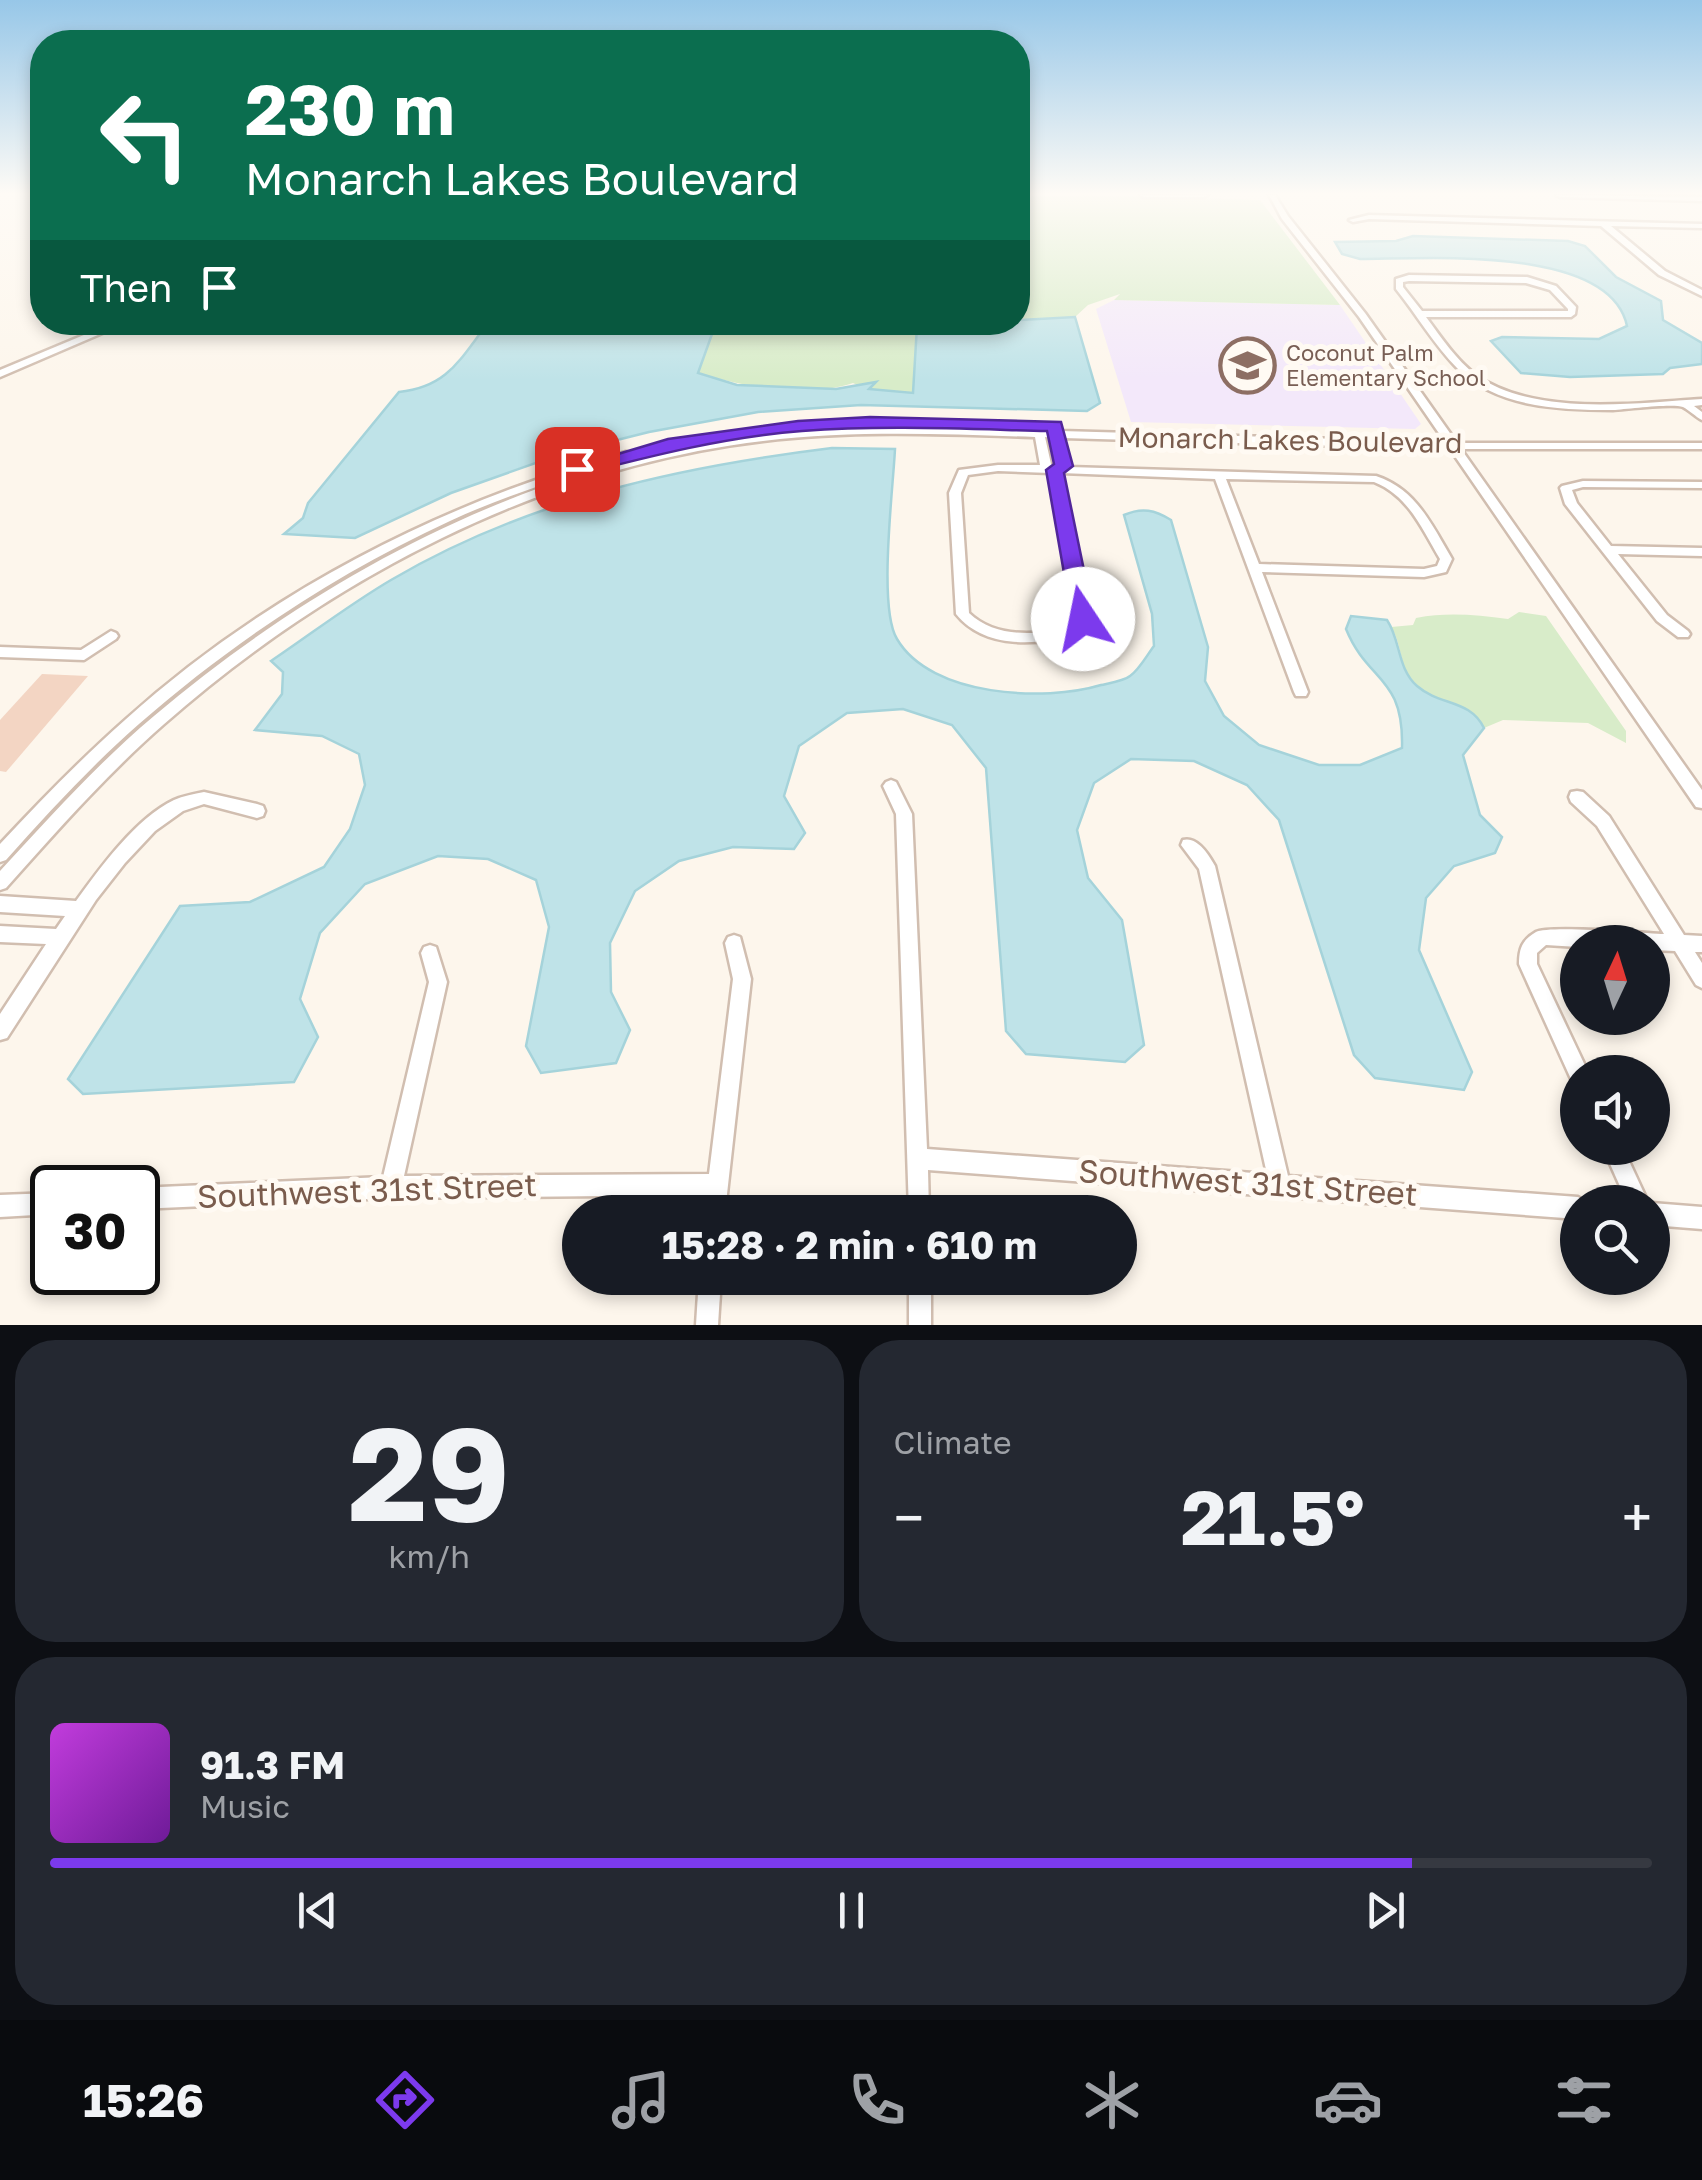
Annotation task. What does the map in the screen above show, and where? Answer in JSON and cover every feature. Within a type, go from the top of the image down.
[{"type":"street","points":[[1316,257],[1362,315],[1702,802]]},
{"type":"street","points":[[1644,257],[1662,272],[1702,293]]},
{"type":"street","points":[[1422,314],[1571,314],[1573,308],[1541,283],[1409,278],[1399,281],[1399,287],[1460,364],[1496,392],[1534,402],[1701,403]]},
{"type":"street","points":[[0,366],[75,335]]},
{"type":"street","points":[[0,374],[93,335]]},
{"type":"street","points":[[1684,403],[1702,417]]},
{"type":"street","points":[[850,431],[854,426],[948,423]]},
{"type":"street","name":"Monarch Lakes Boulevard","points":[[0,855],[127,727],[204,662],[279,608],[434,523],[544,479],[668,444],[812,425],[948,423],[1038,430]]},
{"type":"street","points":[[1038,430],[1046,466],[1059,465]]},
{"type":"street","points":[[1056,430],[1059,465],[1083,619],[1077,630],[1058,636],[986,634],[972,627],[963,614],[955,493],[962,472],[1059,465],[1219,475],[1376,478],[1406,494],[1446,559],[1442,569],[1424,573],[1255,568]]},
{"type":"street","name":"Monarch Lakes Boulevard","points":[[0,882],[76,796],[145,730],[218,668],[293,614],[396,554],[484,512],[618,467],[732,442],[850,431],[1056,430],[1702,446]]},
{"type":"street","name":"Monarch Lakes Boulevard","points":[[1448,440],[1702,437]]},
{"type":"street","points":[[1219,475],[1301,692]]},
{"type":"street","points":[[1683,634],[1662,618],[1571,504],[1566,488],[1583,484],[1702,486]]},
{"type":"street","points":[[1608,550],[1702,552]]},
{"type":"street","points":[[0,652],[84,655],[111,636]]},
{"type":"street","points":[[891,786],[904,814],[919,1195]]},
{"type":"street","points":[[1577,797],[1602,820],[1702,979]]},
{"type":"street","points":[[0,1031],[81,909],[148,826],[181,804],[204,798],[257,810]]},
{"type":"street","points":[[1188,845],[1206,866],[1280,1184]]},
{"type":"street","points":[[0,904],[81,909]]},
{"type":"street","points":[[0,934],[63,937]]},
{"type":"street","points":[[1570,1055],[1528,964],[1528,949],[1543,937],[1702,944]]},
{"type":"street","points":[[716,1195],[742,979],[734,943]]},
{"type":"street","points":[[391,1187],[438,982],[430,953]]},
{"type":"street","name":"Southwest 31st Street","points":[[918,1160],[1560,1207]]},
{"type":"street","name":"Southwest 31st Street","points":[[160,1199],[391,1187],[717,1184]]},
{"type":"street","points":[[0,1206],[30,1205]]},
{"type":"street","points":[[1670,1215],[1702,1218]]},
{"type":"street","points":[[707,1325],[709,1295]]},
{"type":"street","points":[[920,1295],[920,1325]]},
{"type":"shaded area","name":"Coconut Palm Elementary School","points":[[1114,300],[1340,305],[1421,424],[1415,429],[1131,422],[1096,309]]},
{"type":"green space","points":[[1030,257],[1303,257],[1340,305],[1114,300],[1120,294],[1088,305],[1075,317],[1030,319]]},
{"type":"green space","points":[[711,335],[917,335],[913,393],[866,389],[853,383],[816,390],[775,389],[697,372]]},
{"type":"green space","points":[[1519,612],[1546,616],[1626,731],[1626,743],[1588,723],[1503,720],[1484,728],[1470,712],[1417,685],[1407,671],[1391,627],[1413,625],[1416,618],[1428,616],[1508,619]]},
{"type":"water","points":[[1352,257],[1596,257],[1616,277],[1661,301],[1663,320],[1702,343],[1702,364],[1670,368],[1663,374],[1570,377],[1521,373],[1491,341],[1502,337],[1599,339],[1627,326],[1613,300],[1587,281],[1552,269],[1511,262]]},
{"type":"water","points":[[1075,317],[1100,403],[1087,411],[861,405],[758,412],[649,432],[561,454],[451,493],[355,538],[284,534],[303,518],[308,503],[399,392],[441,377],[479,335],[712,335],[698,373],[737,385],[836,389],[876,382],[869,389],[913,393],[916,335],[1030,335],[1030,320]]},
{"type":"water","points":[[832,448],[895,449],[887,576],[891,624],[897,639],[913,658],[962,684],[991,690],[1050,693],[1117,682],[1133,673],[1154,646],[1152,614],[1124,515],[1143,510],[1171,520],[1208,647],[1205,681],[1224,716],[1259,745],[1319,765],[1360,765],[1402,748],[1401,724],[1391,693],[1364,660],[1346,629],[1351,616],[1387,620],[1402,663],[1417,686],[1471,712],[1484,728],[1463,755],[1480,815],[1502,837],[1495,853],[1454,866],[1426,898],[1419,950],[1472,1072],[1464,1090],[1375,1078],[1354,1055],[1279,820],[1247,785],[1194,761],[1131,759],[1094,783],[1077,830],[1088,878],[1122,920],[1144,1045],[1125,1062],[1026,1054],[1006,1031],[986,768],[952,725],[903,709],[847,713],[799,746],[784,796],[805,833],[794,849],[733,847],[679,861],[635,891],[610,943],[611,992],[630,1030],[616,1063],[541,1073],[526,1046],[549,927],[536,880],[488,859],[438,856],[365,884],[320,933],[300,999],[318,1037],[294,1082],[83,1094],[68,1079],[180,906],[250,902],[324,867],[350,829],[365,785],[359,754],[322,736],[255,730],[282,694],[283,672],[271,661],[391,580],[495,528],[604,491],[660,477]]},
{"type":"building","points":[[42,674],[88,676],[6,772],[0,771],[0,720]]},
{"type":"place","name":"Coconut Palm Elementary School","points":[[1247,366]]},
{"type":"route","points":[[577,469],[668,444],[798,426],[912,422],[1055,426],[1064,466],[1055,470],[1083,619]]}]
